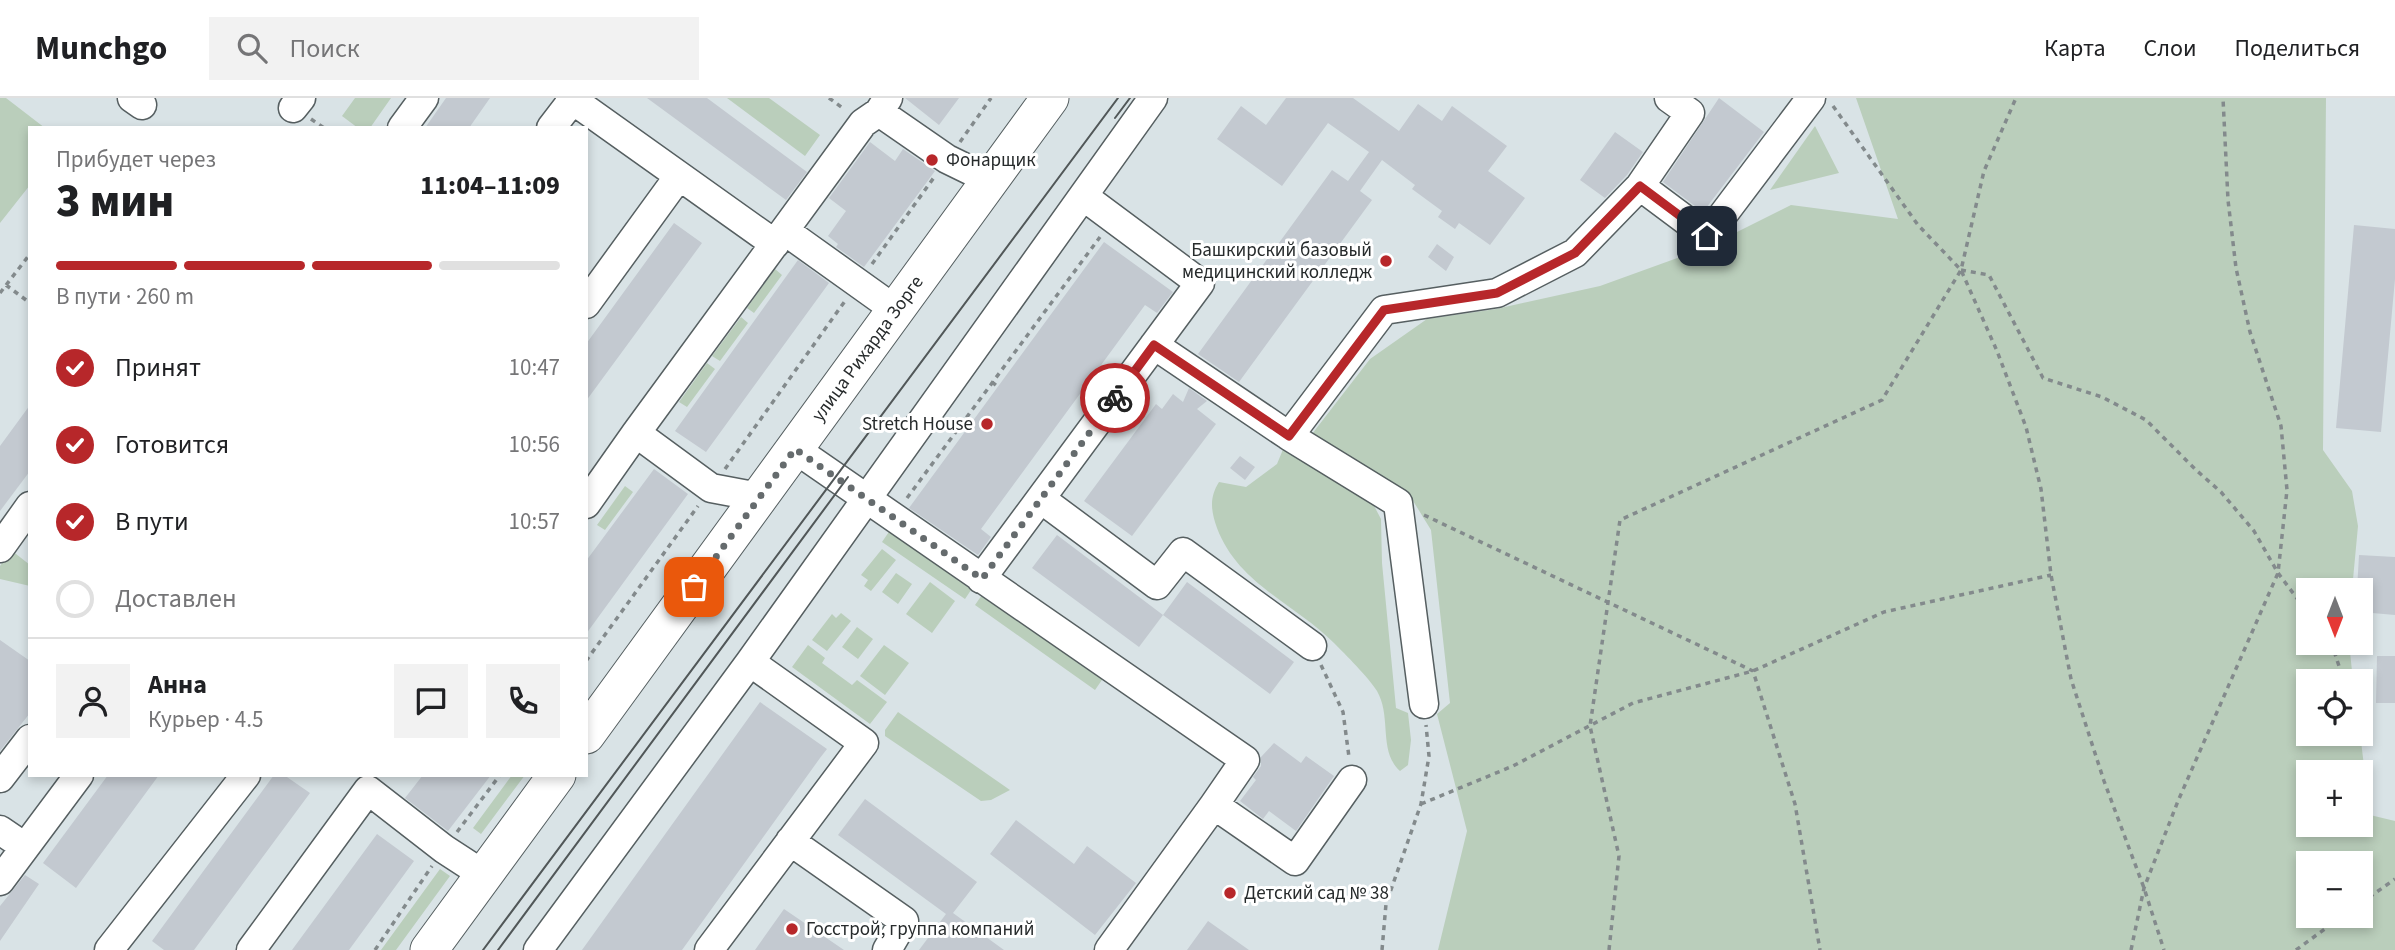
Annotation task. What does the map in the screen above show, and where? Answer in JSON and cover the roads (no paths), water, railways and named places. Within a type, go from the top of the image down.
[{"type":"main road","name":"улица Рихарда Зорге","points":[[589,724],[897,311],[1050,98]]},
{"type":"main road","points":[[429,950],[556,777]]},
{"type":"street","points":[[403,126],[424,98]]},
{"type":"street","points":[[538,950],[750,662],[1153,98]]},
{"type":"street","points":[[1289,436],[1384,310],[1497,293],[1575,253],[1640,186],[1690,113],[1669,98]]},
{"type":"street","points":[[1640,186],[1707,236],[1811,98]]},
{"type":"street","points":[[552,126],[572,99],[679,176],[858,283],[897,311]]},
{"type":"street","points":[[588,501],[863,123],[883,105],[947,159],[990,180]]},
{"type":"street","points":[[588,301],[679,176]]},
{"type":"street","points":[[982,579],[1200,282],[1083,196]]},
{"type":"street","points":[[1154,345],[1289,436],[1398,503],[1424,704]]},
{"type":"street","points":[[636,433],[711,488],[759,497]]},
{"type":"street","points":[[795,449],[1245,760],[1109,950]]},
{"type":"street","points":[[1041,499],[1157,585],[1183,552],[1312,646]]},
{"type":"street","points":[[709,950],[864,743],[750,662]]},
{"type":"street","points":[[0,778],[28,742]]},
{"type":"street","points":[[0,881],[78,777]]},
{"type":"street","points":[[109,950],[244,777]]},
{"type":"street","points":[[251,950],[365,780],[444,849],[484,875]]},
{"type":"street","points":[[1214,804],[1294,861],[1353,780]]},
{"type":"street","points":[[0,830],[25,847]]},
{"type":"street","points":[[790,841],[904,921],[887,950]]},
{"type":"tram line","points":[[483,950],[1118,98]]},
{"type":"tram line","points":[[1115,118],[1130,98]]},
{"type":"tram line","points":[[498,950],[848,477]]},
{"type":"place","name":"Фонарщик","points":[[932,160]]},
{"type":"place","name":"Башкирский базовый медицинский колледж","points":[[1386,261]]},
{"type":"place","name":"Stretch House","points":[[987,424]]},
{"type":"place","name":"Детский сад № 38","points":[[1230,893]]},
{"type":"place","name":"Госстрой, группа компаний","points":[[792,929]]}]
